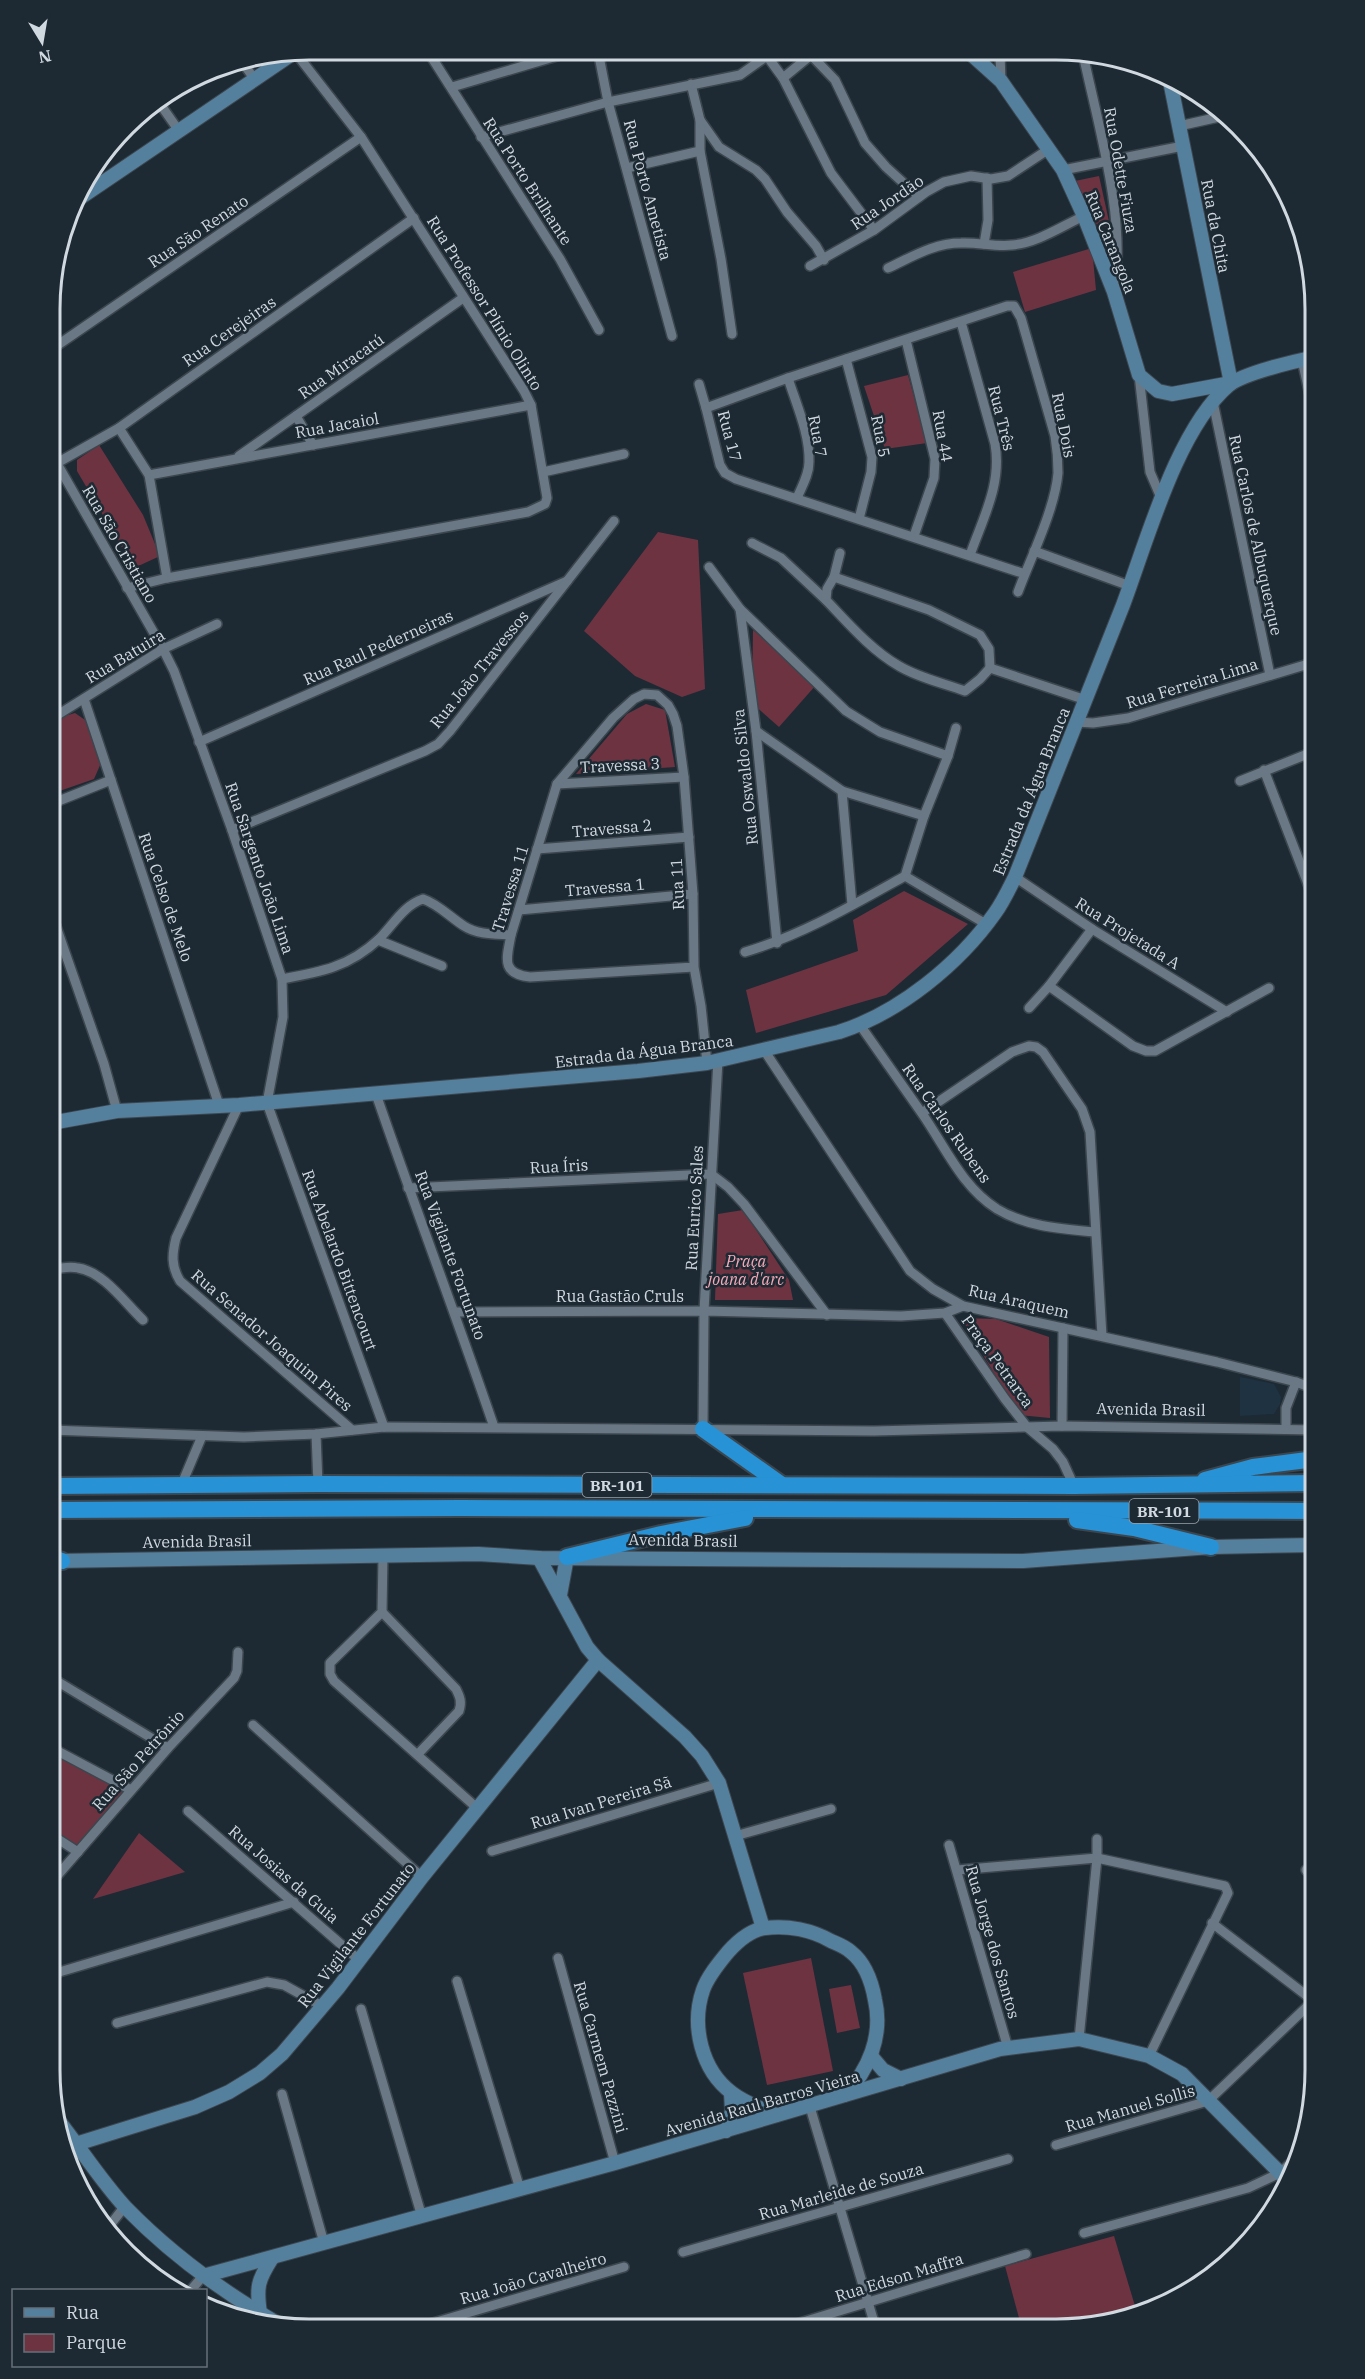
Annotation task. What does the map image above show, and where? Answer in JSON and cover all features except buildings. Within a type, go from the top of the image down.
[{"type":"highway","points":[[704,1429],[782,1485]]},
{"type":"highway","points":[[1184,1486],[1254,1467],[1305,1460]]},
{"type":"highway","name":"BR-101","points":[[60,1486],[318,1484],[1184,1486],[1305,1483]]},
{"type":"highway","name":"Avenida Brasil","points":[[60,1510],[461,1508],[795,1511],[1305,1511]]},
{"type":"highway","points":[[567,1557],[671,1532],[795,1511]]},
{"type":"highway","points":[[1014,1511],[1134,1528],[1211,1547]]},
{"type":"street","name":"Rua Professor Plínio Olinto","points":[[127,588],[167,578],[528,512],[544,504],[547,498],[531,405],[516,377],[361,138],[301,60]]},
{"type":"street","name":"Rua Porto Brilhante","points":[[434,60],[560,259],[599,330]]},
{"type":"street","points":[[452,87],[544,60]]},
{"type":"street","name":"Rua Porto Ametista","points":[[600,60],[608,102],[672,336]]},
{"type":"street","points":[[481,137],[608,102],[740,75],[757,60]]},
{"type":"street","points":[[769,60],[783,78],[831,173],[874,230]]},
{"type":"street","points":[[783,78],[803,60]]},
{"type":"street","points":[[816,60],[835,80],[866,143],[886,167],[919,197]]},
{"type":"street","name":"Rua Carangola","points":[[978,60],[1001,81],[1063,170],[1114,291],[1139,375]]},
{"type":"street","points":[[1000,60],[1001,81]]},
{"type":"street","points":[[89,192],[281,62]]},
{"type":"street","name":"Rua Odette Fiuza","points":[[1085,62],[1106,161],[1118,244],[1118,270],[1114,291]]},
{"type":"street","points":[[246,68],[255,80]]},
{"type":"street","points":[[692,84],[700,120],[700,151],[721,259],[732,334]]},
{"type":"street","name":"Rua da Chita","points":[[1172,89],[1231,383]]},
{"type":"street","points":[[163,107],[179,131]]},
{"type":"street","points":[[1179,126],[1215,118]]},
{"type":"street","points":[[700,120],[719,147],[756,170],[765,179],[824,260]]},
{"type":"street","name":"Rua São Renato","points":[[60,344],[361,138]]},
{"type":"street","points":[[1063,170],[1184,146]]},
{"type":"street","name":"Rua Jordão","points":[[810,266],[874,230],[944,182],[972,176],[999,179],[1008,176],[1049,149]]},
{"type":"street","points":[[627,168],[700,151]]},
{"type":"street","points":[[984,244],[987,220],[987,178]]},
{"type":"street","points":[[888,268],[930,248],[945,244],[1011,246],[1027,242],[1084,216]]},
{"type":"street","name":"Rua Cerejeiras","points":[[60,461],[118,428],[414,218]]},
{"type":"street","name":"Rua Miracatú","points":[[235,459],[463,298]]},
{"type":"street","name":"Rua 17","points":[[1007,306],[788,378],[706,408],[720,465],[725,473],[736,479],[1025,574]]},
{"type":"street","name":"Rua Dois","points":[[1007,306],[1014,306],[1021,318],[1055,436],[1058,455],[1058,475],[1053,498],[1018,592]]},
{"type":"street","name":"Rua Três","points":[[961,322],[998,462],[997,477],[991,497],[970,555]]},
{"type":"street","name":"Rua 44","points":[[906,340],[935,459],[934,478],[914,536]]},
{"type":"street","name":"Rua 5","points":[[846,359],[872,457],[871,472],[859,519]]},
{"type":"street","name":"Estrada da Água Branca","points":[[60,1121],[117,1111],[267,1103],[638,1071],[712,1062],[860,1025],[926,985],[996,912],[1016,877],[1162,500],[1190,435],[1213,402],[1231,383],[1305,359]]},
{"type":"street","points":[[1139,375],[1152,388],[1172,394],[1231,383]]},
{"type":"street","points":[[1139,375],[1150,472],[1162,500]]},
{"type":"street","name":"Rua 7","points":[[788,378],[806,437],[809,461],[807,475],[797,498]]},
{"type":"street","points":[[699,384],[706,408]]},
{"type":"street","name":"Rua Carlos de Albuquerque","points":[[1213,402],[1270,675]]},
{"type":"street","name":"Rua Jacaiol","points":[[149,475],[531,405]]},
{"type":"street","points":[[296,416],[313,445]]},
{"type":"street","points":[[118,428],[149,475],[167,578]]},
{"type":"street","points":[[543,472],[624,454]]},
{"type":"street","name":"Rua São Cristiano","points":[[60,468],[163,649]]},
{"type":"street","name":"Rua João Travessos","points":[[232,830],[438,744],[614,521]]},
{"type":"street","points":[[752,543],[781,558],[854,630],[897,665],[914,674],[965,691],[980,680],[990,668],[989,649],[981,635],[929,610],[834,577]]},
{"type":"street","points":[[1034,551],[1130,586]]},
{"type":"street","points":[[826,600],[827,589],[834,577],[840,553]]},
{"type":"street","points":[[709,567],[740,609],[846,711],[880,732],[948,756]]},
{"type":"street","name":"Rua Raul Pederneiras","points":[[199,742],[569,580]]},
{"type":"street","name":"Rua Oswaldo Silva","points":[[740,609],[756,731],[777,943]]},
{"type":"street","name":"Rua Batuira","points":[[60,714],[163,649],[217,624]]},
{"type":"street","name":"Rua Sargento João Lima","points":[[163,649],[174,671],[232,830],[282,979],[283,1017],[267,1103]]},
{"type":"street","name":"Rua Ferreira Lima","points":[[1077,722],[1093,723],[1128,718],[1305,665]]},
{"type":"street","points":[[990,668],[1086,700]]},
{"type":"street","name":"Travessa 11","points":[[668,705],[657,695],[644,694],[634,699],[614,718],[557,784],[511,935],[507,956],[510,971],[530,977],[694,967]]},
{"type":"street","name":"Rua Celso de Melo","points":[[84,699],[219,1105]]},
{"type":"street","name":"Rua 11","points":[[668,705],[677,726],[684,777],[693,894],[694,967],[712,1062]]},
{"type":"street","points":[[745,952],[777,943],[905,876],[956,728]]},
{"type":"street","points":[[756,731],[842,791],[924,816]]},
{"type":"street","points":[[1240,781],[1305,755]]},
{"type":"street","points":[[1264,770],[1305,876]]},
{"type":"street","name":"Travessa 3","points":[[557,784],[684,777]]},
{"type":"street","points":[[60,800],[111,780]]},
{"type":"street","points":[[842,791],[852,905]]},
{"type":"street","name":"Travessa 2","points":[[537,849],[689,837]]},
{"type":"street","points":[[905,876],[986,924]]},
{"type":"street","name":"Rua Projetada A","points":[[1016,877],[1092,929],[1227,1012]]},
{"type":"street","name":"Travessa 1","points":[[519,910],[693,894]]},
{"type":"street","points":[[282,979],[341,966],[378,940],[409,906],[423,899],[431,902],[465,927],[475,931],[511,935]]},
{"type":"street","points":[[1029,1008],[1049,986],[1092,929]]},
{"type":"street","points":[[60,938],[104,1064],[117,1111]]},
{"type":"street","points":[[378,940],[442,966]]},
{"type":"street","points":[[1049,986],[1134,1046],[1146,1051],[1155,1051],[1167,1046],[1269,988]]},
{"type":"street","name":"Rua Carlos Rubens","points":[[860,1025],[922,1113],[969,1186],[982,1198],[999,1210],[1049,1228],[1095,1232]]},
{"type":"street","points":[[922,1113],[1012,1052],[1029,1046],[1036,1047],[1043,1052],[1068,1086],[1087,1119],[1090,1132],[1102,1336]]},
{"type":"street","name":"Rua Araquem","points":[[764,1050],[910,1271],[933,1289],[963,1306],[1102,1336],[1305,1385]]},
{"type":"street","name":"Rua Eurico Sales","points":[[704,1429],[704,1311],[711,1174],[712,1062]]},
{"type":"street","name":"Rua Vigilante Fortunato","points":[[376,1094],[494,1427]]},
{"type":"street","name":"Rua Abelardo Bittencourt","points":[[267,1103],[384,1427]]},
{"type":"street","name":"Rua Senador Joaquim Pires","points":[[239,1105],[176,1238],[173,1252],[174,1271],[180,1281],[352,1430]]},
{"type":"street","points":[[711,1174],[728,1187],[744,1204],[827,1315]]},
{"type":"street","name":"Rua Íris","points":[[408,1188],[711,1174]]},
{"type":"street","points":[[60,1269],[77,1267],[89,1271],[100,1278],[143,1320]]},
{"type":"street","name":"Rua Gastão Cruls","points":[[455,1312],[704,1311],[900,1316],[945,1313],[963,1306]]},
{"type":"street","name":"Praça Petrarca","points":[[945,1313],[1027,1427],[1053,1449],[1063,1462],[1074,1486]]},
{"type":"street","name":"Praça Petrarca","points":[[1062,1426],[1063,1328]]},
{"type":"street","points":[[1286,1429],[1286,1408],[1296,1382]]},
{"type":"street","name":"Avenida Brasil","points":[[60,1430],[244,1437],[316,1434],[384,1427],[874,1431],[1062,1426],[1305,1430]]},
{"type":"street","points":[[316,1434],[318,1484]]},
{"type":"street","points":[[181,1486],[202,1436]]},
{"type":"street","name":"Avenida Brasil","points":[[60,1560],[478,1554],[539,1558],[1023,1561],[1211,1547],[1305,1545]]},
{"type":"street","points":[[383,1556],[382,1612],[330,1663],[330,1674],[334,1681],[477,1808]]},
{"type":"street","points":[[560,1594],[567,1557]]},
{"type":"street","points":[[539,1558],[587,1647],[598,1660],[685,1737],[702,1756],[719,1783],[763,1928]]},
{"type":"street","points":[[382,1612],[456,1689],[460,1696],[459,1711],[418,1754]]},
{"type":"street","name":"Rua São Petrônio","points":[[60,1873],[168,1748],[234,1678],[237,1671],[237,1652]]},
{"type":"street","name":"Rua Vigilante Fortunato","points":[[76,2144],[175,2115],[229,2092],[260,2073],[282,2054],[359,1960],[422,1876],[598,1660]]},
{"type":"street","points":[[60,1683],[168,1748]]},
{"type":"street","points":[[253,1725],[422,1876]]},
{"type":"street","points":[[60,1752],[131,1790]]},
{"type":"street","name":"Rua Ivan Pereira Sã","points":[[492,1851],[719,1783]]},
{"type":"street","points":[[735,1836],[831,1809]]},
{"type":"street","name":"Rua Josias da Guia","points":[[188,1811],[359,1960]]},
{"type":"street","points":[[1079,2039],[1097,1839]]},
{"type":"street","points":[[60,1840],[78,1852]]},
{"type":"street","name":"Rua Jorge dos Santos","points":[[949,1845],[1008,2048]]},
{"type":"street","points":[[957,1870],[1097,1858],[1225,1886],[1228,1893],[1149,2056]]},
{"type":"street","points":[[60,1972],[294,1902]]},
{"type":"street","points":[[1212,1923],[1305,1994]]},
{"type":"street","points":[[776,2115],[731,2093],[712,2072],[700,2045],[697,2017],[703,1989],[718,1964],[738,1941],[763,1928],[793,1928],[822,1936],[852,1952],[870,1978],[876,2003],[877,2028],[871,2056],[854,2085],[842,2096]]},
{"type":"street","name":"Rua Carmem Pazzini","points":[[558,1958],[615,2163]]},
{"type":"street","points":[[457,1981],[520,2189]]},
{"type":"street","points":[[117,2023],[267,1982],[284,1985],[322,2006]]},
{"type":"street","points":[[361,2009],[422,2217]]},
{"type":"street","name":"Rua Manuel Sollis","points":[[1056,2145],[1208,2101],[1305,2009]]},
{"type":"street","name":"Avenida Raul Barros Vieira","points":[[203,2276],[615,2163],[1008,2048],[1079,2039],[1149,2056],[1182,2074],[1282,2175]]},
{"type":"street","points":[[871,2056],[882,2070],[901,2079]]},
{"type":"street","points":[[726,2131],[732,2111],[731,2093]]},
{"type":"street","points":[[282,2094],[324,2243]]},
{"type":"street","points":[[810,2107],[838,2208],[873,2319]]},
{"type":"street","points":[[68,2134],[124,2206],[203,2276],[260,2313]]},
{"type":"street","name":"Rua Marleide de Souza","points":[[683,2252],[1008,2159]]},
{"type":"street","points":[[1084,2233],[1280,2178]]},
{"type":"street","points":[[112,2223],[124,2206]]},
{"type":"street","name":"Rua Edson Maffra","points":[[813,2319],[1026,2254]]},
{"type":"street","points":[[260,2313],[258,2285],[260,2276],[272,2258]]},
{"type":"street","name":"Rua João Cavalheiro","points":[[447,2319],[624,2267]]},
{"type":"street","points":[[192,2289],[203,2276]]},
{"type":"shaded area","points":[[1240,1377],[1274,1384],[1281,1397],[1274,1414],[1240,1416]]},
{"type":"green space","points":[[1099,176],[1110,226],[1098,227],[1075,181]]},
{"type":"green space","points":[[1092,248],[1096,290],[1025,312],[1013,272]]},
{"type":"green space","points":[[908,375],[927,443],[885,449],[864,386]]},
{"type":"green space","points":[[99,445],[143,515],[160,556],[134,568],[77,471],[77,460]]},
{"type":"green space","points":[[658,532],[698,540],[705,689],[682,697],[635,676],[584,631]]},
{"type":"green space","points":[[753,630],[816,685],[779,727],[752,703]]},
{"type":"green space","points":[[646,704],[665,710],[675,767],[576,774],[627,714]]},
{"type":"green space","points":[[75,713],[88,722],[101,763],[94,779],[60,791],[60,719]]},
{"type":"green space","points":[[904,891],[968,924],[886,995],[756,1033],[746,990],[858,951],[853,920]]},
{"type":"green space","name":"Praça joana d'arc","points":[[743,1210],[789,1280],[793,1300],[715,1300],[718,1214]]},
{"type":"green space","points":[[961,1318],[996,1319],[1049,1337],[1050,1418],[1019,1415]]},
{"type":"green space","points":[[60,1757],[123,1792],[79,1848],[60,1836]]},
{"type":"green space","points":[[139,1833],[185,1872],[93,1899]]},
{"type":"green space","points":[[811,1958],[833,2071],[767,2085],[743,1973]]},
{"type":"green space","points":[[851,1985],[860,2028],[837,2033],[829,1989]]},
{"type":"green space","points":[[1114,2236],[1135,2306],[1089,2317],[1019,2319],[1005,2266]]}]
